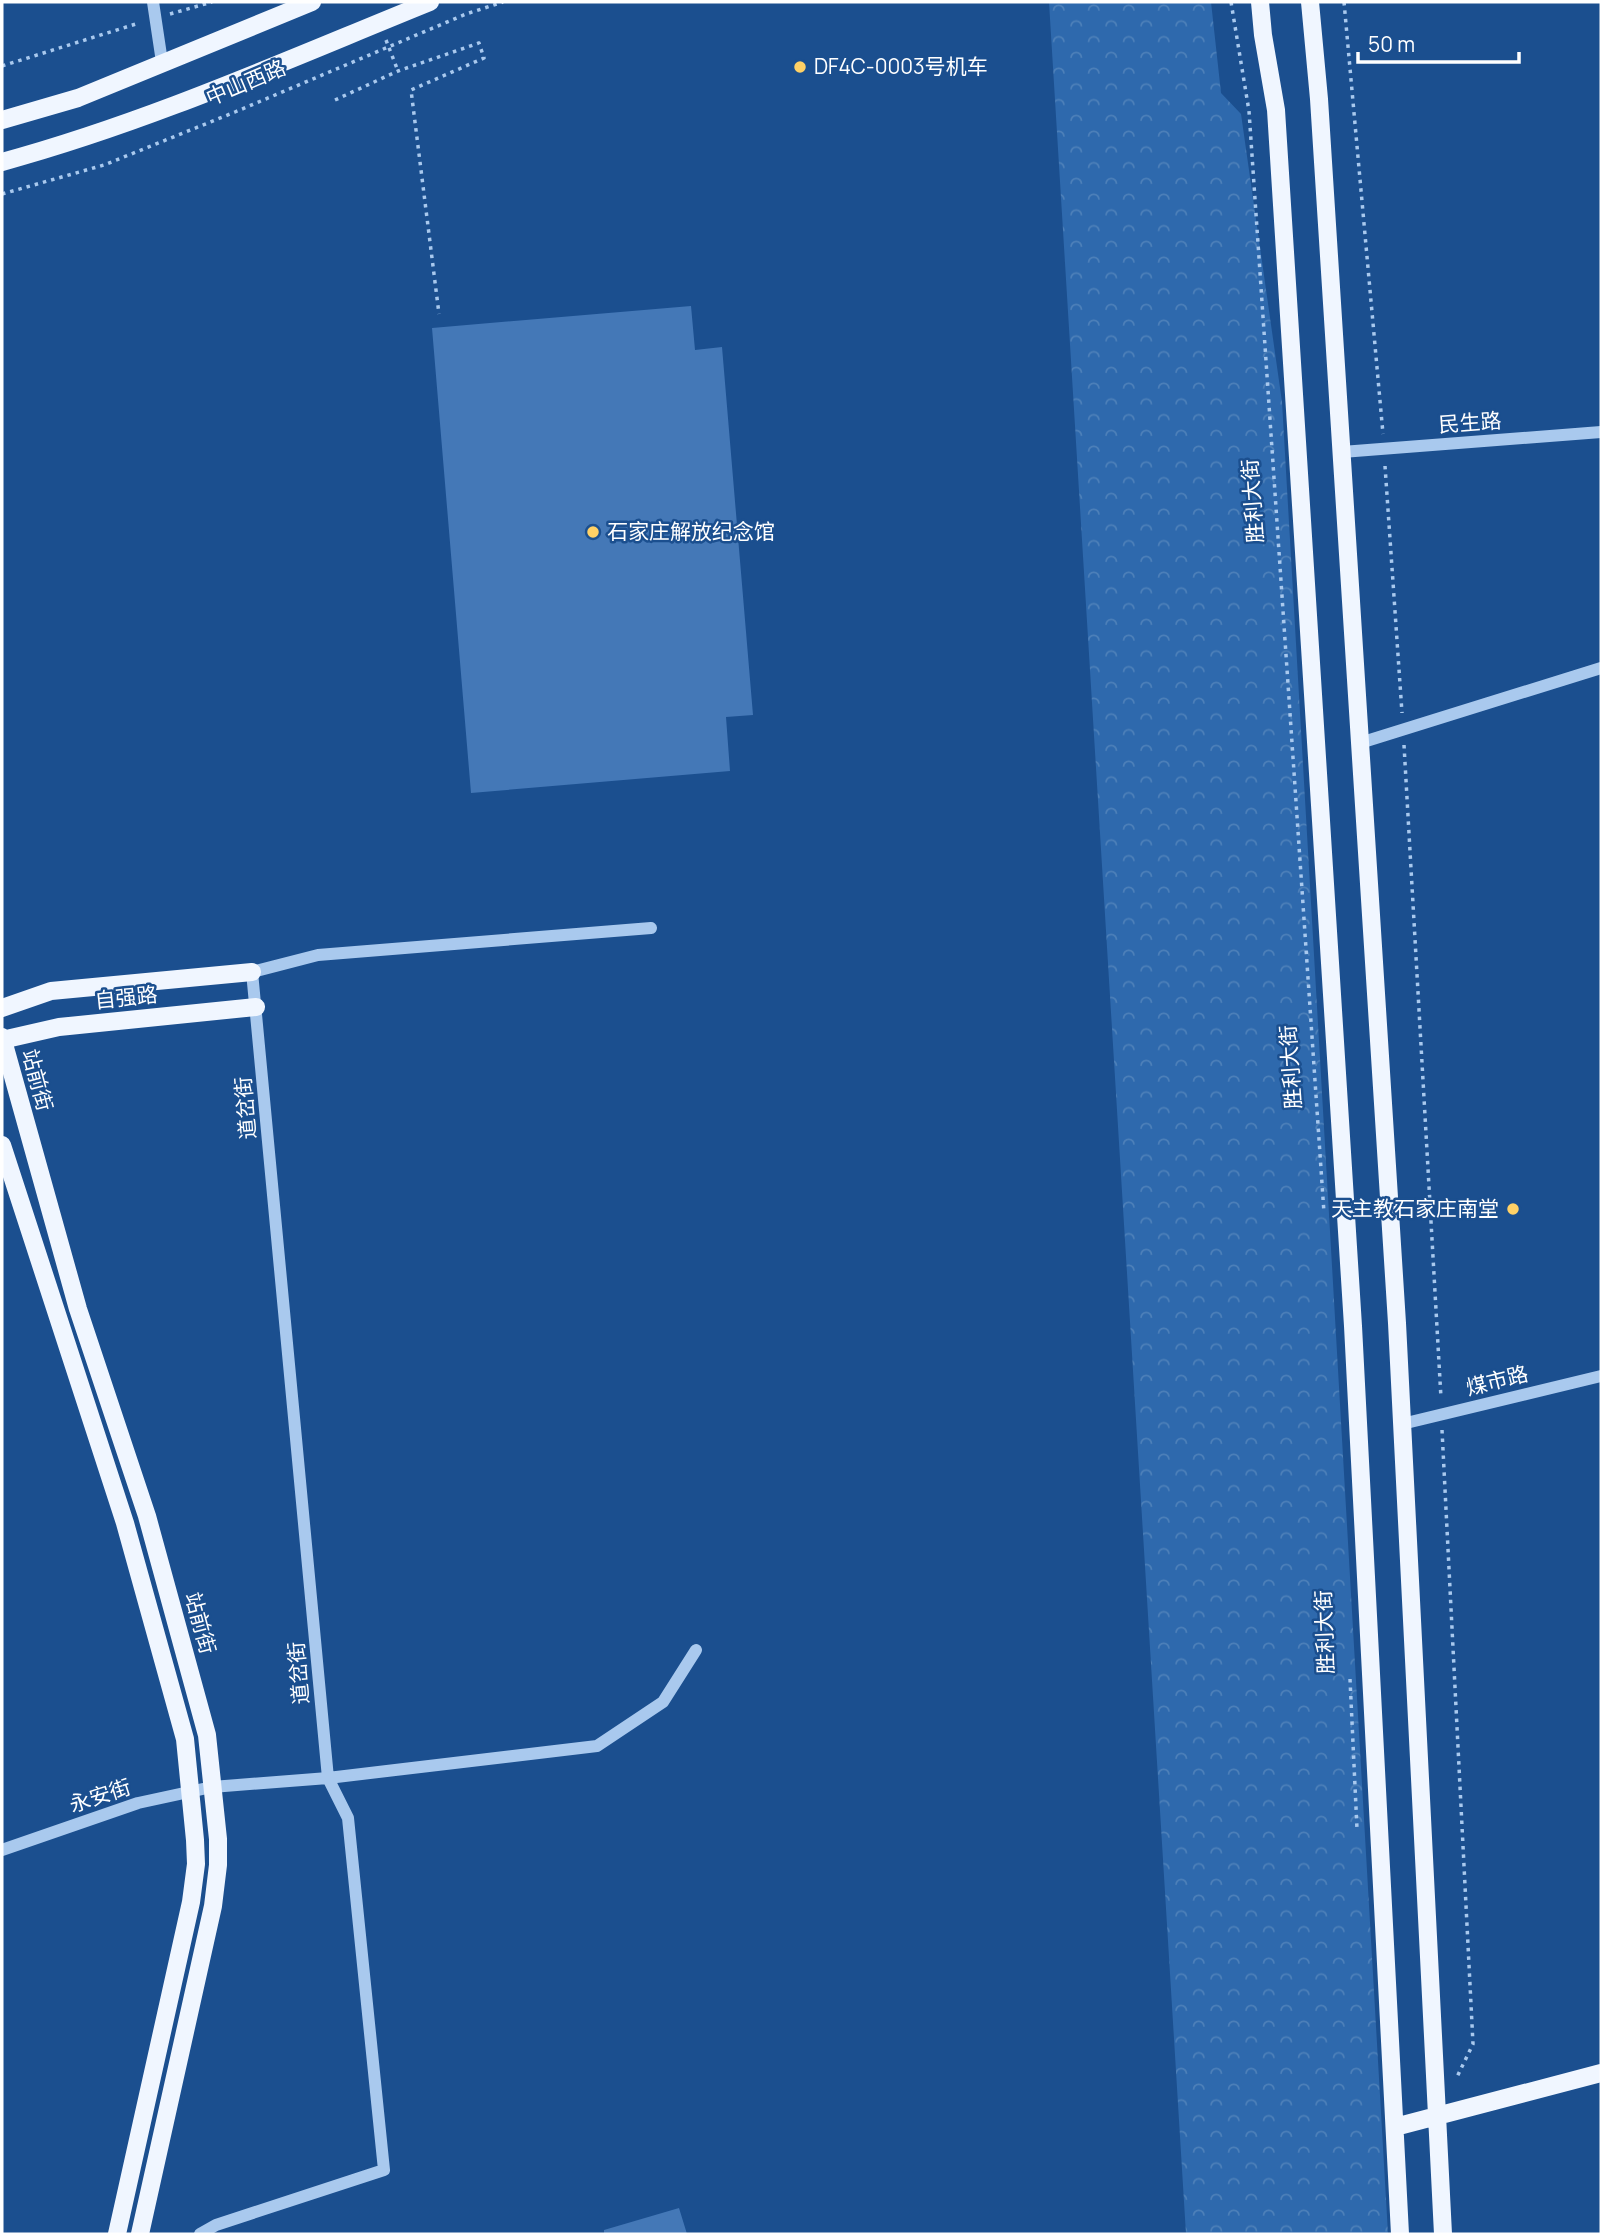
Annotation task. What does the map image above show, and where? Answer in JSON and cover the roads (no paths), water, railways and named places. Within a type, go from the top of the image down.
[{"type":"main road","points":[[2,120],[78,98],[313,2]]},
{"type":"main road","name":"中山西路","points":[[2,162],[175,106],[430,2]]},
{"type":"main road","name":"胜利大街","points":[[1260,2],[1276,110],[1353,1326],[1400,2234]]},
{"type":"main road","points":[[1310,2],[1342,452],[1402,1424],[1443,2234]]},
{"type":"main road","name":"自强路","points":[[2,1008],[51,991],[252,972]]},
{"type":"main road","name":"自强路","points":[[2,1039],[59,1027],[256,1007]]},
{"type":"main road","name":"站前街","points":[[2,1039],[78,1309],[147,1516],[207,1735],[218,1865],[213,1906],[140,2234]]},
{"type":"main road","points":[[2,1145],[125,1523],[185,1739],[196,1864],[191,1902],[117,2234]]},
{"type":"main road","points":[[1395,2127],[1601,2073]]},
{"type":"street","points":[[153,2],[162,62]]},
{"type":"street","name":"民生路","points":[[1342,452],[1601,432]]},
{"type":"street","points":[[1360,743],[1601,668]]},
{"type":"street","points":[[252,972],[318,955],[651,928]]},
{"type":"street","name":"道岔街","points":[[200,2234],[216,2225],[384,2170],[348,1818],[328,1778],[252,972]]},
{"type":"street","name":"煤市路","points":[[1402,1424],[1601,1376]]},
{"type":"street","name":"永安街","points":[[2,1850],[138,1803],[212,1787],[328,1778],[597,1746],[663,1702],[696,1650]]},
{"type":"place","name":"DF4C-0003号机车","points":[[800,67]]},
{"type":"place","name":"石家庄解放纪念馆","points":[[593,532]]},
{"type":"place","name":"天主教石家庄南堂","points":[[1513,1209]]}]
